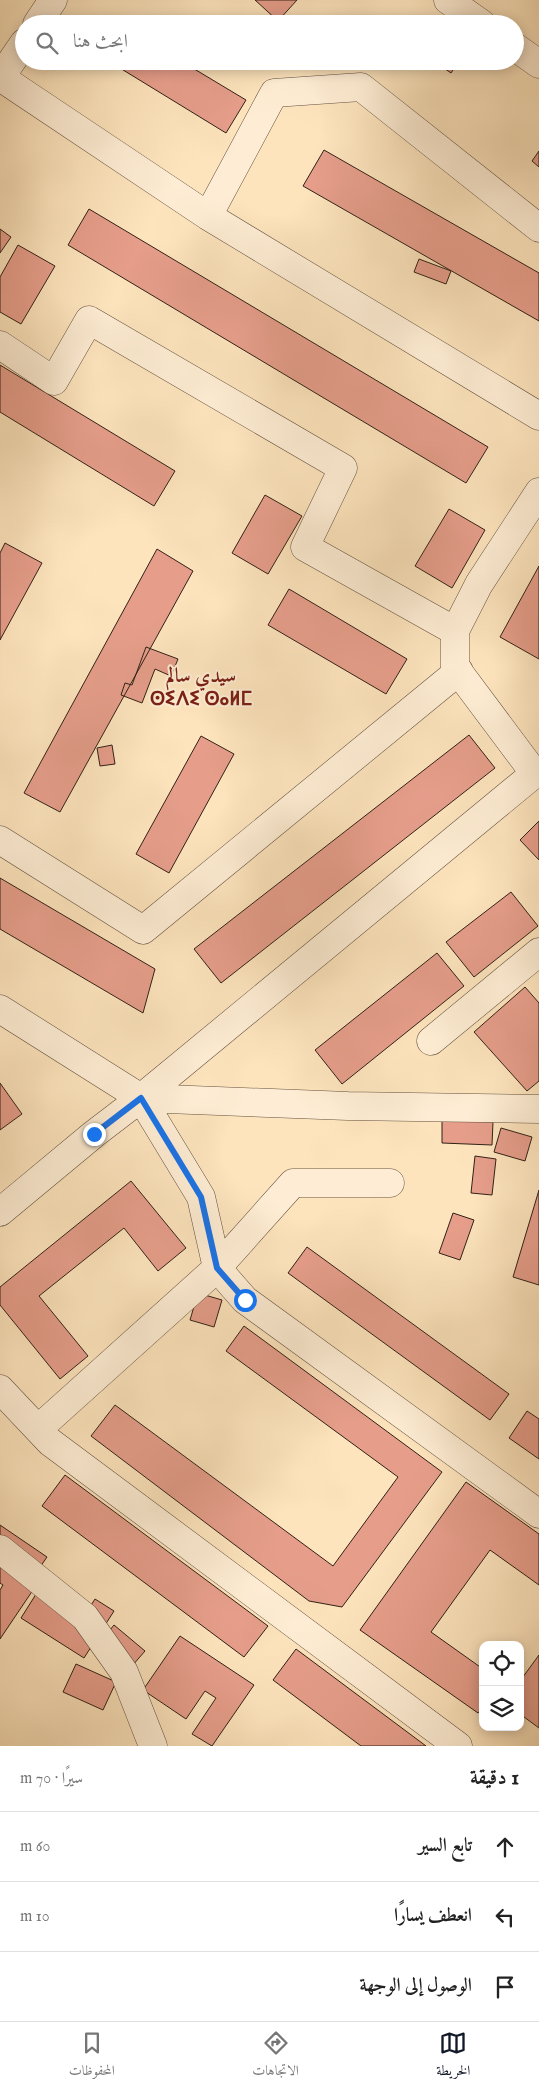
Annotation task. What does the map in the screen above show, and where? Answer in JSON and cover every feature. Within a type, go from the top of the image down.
[{"type":"street","points":[[43,15],[53,0]]},
{"type":"street","points":[[448,0],[469,15]]},
{"type":"street","points":[[524,53],[539,64]]},
{"type":"street","points":[[15,56],[0,78],[208,216],[539,416]]},
{"type":"street","points":[[208,216],[274,93],[361,87],[539,228]]},
{"type":"street","points":[[0,345],[54,381],[89,320],[344,468],[305,547],[455,631]]},
{"type":"street","points":[[0,1212],[537,772],[455,667],[455,631],[479,584],[539,492]]},
{"type":"street","points":[[0,840],[143,930],[459,672]]},
{"type":"street","points":[[430,1041],[539,952]]},
{"type":"street","points":[[0,1009],[141,1098],[201,1197],[217,1268],[245,1300],[539,1514]]},
{"type":"street","points":[[141,1098],[348,1106],[539,1108]]},
{"type":"street","points":[[38,1429],[217,1268],[293,1182],[390,1182]]},
{"type":"street","points":[[0,1389],[50,1442],[458,1746]]},
{"type":"street","points":[[0,1549],[85,1617],[124,1672],[152,1746]]},
{"type":"building","points":[[255,0],[297,0],[283,15],[271,15]]},
{"type":"building","points":[[123,70],[196,70],[246,100],[226,133]]},
{"type":"building","points":[[324,150],[539,273],[539,321],[303,186]]},
{"type":"building","points":[[539,151],[539,167],[532,161]]},
{"type":"building","points":[[89,209],[488,447],[466,483],[68,245]]},
{"type":"building","points":[[0,229],[11,237],[0,253]]},
{"type":"building","points":[[18,245],[55,266],[21,324],[0,312],[0,277]]},
{"type":"building","points":[[419,259],[451,271],[446,284],[414,272]]},
{"type":"building","points":[[0,365],[175,471],[154,506],[0,412]]},
{"type":"building","points":[[265,495],[302,516],[268,574],[232,553]]},
{"type":"building","points":[[449,509],[485,530],[452,588],[415,566]]},
{"type":"building","points":[[5,543],[42,563],[0,640],[0,553]]},
{"type":"building","points":[[157,549],[193,571],[60,812],[24,793]]},
{"type":"building","points":[[539,566],[539,659],[500,637]]},
{"type":"building","points":[[289,589],[407,659],[386,694],[268,625]]},
{"type":"building","points":[[146,647],[178,659],[171,676],[155,669],[142,703],[121,695],[125,683],[132,685]]},
{"type":"building","points":[[469,735],[495,768],[221,983],[194,949]]},
{"type":"building","points":[[201,736],[234,754],[169,873],[136,854]]},
{"type":"building","points":[[112,745],[115,764],[100,766],[97,748]]},
{"type":"building","points":[[539,821],[539,860],[520,840]]},
{"type":"building","points":[[0,878],[155,969],[143,1013],[0,929]]},
{"type":"building","points":[[511,892],[538,926],[474,977],[446,942]]},
{"type":"building","points":[[437,953],[464,986],[342,1084],[315,1050]]},
{"type":"building","points":[[525,987],[539,1003],[539,1081],[527,1091],[474,1032]]},
{"type":"building","points":[[0,1083],[22,1114],[0,1130]]},
{"type":"building","points":[[442,1120],[493,1122],[492,1145],[442,1143]]},
{"type":"building","points":[[501,1128],[532,1137],[525,1161],[494,1152]]},
{"type":"building","points":[[475,1156],[496,1159],[492,1195],[471,1193]]},
{"type":"building","points":[[131,1181],[186,1248],[158,1271],[124,1228],[39,1296],[88,1356],[60,1379],[0,1305],[0,1287]]},
{"type":"building","points":[[539,1190],[539,1285],[513,1277]]},
{"type":"building","points":[[453,1213],[474,1220],[460,1260],[439,1253]]},
{"type":"building","points":[[307,1247],[509,1394],[490,1420],[288,1273]]},
{"type":"building","points":[[198,1293],[222,1300],[214,1327],[190,1320]]},
{"type":"building","points":[[244,1326],[442,1472],[342,1607],[309,1601],[91,1436],[115,1405],[333,1566],[398,1477],[226,1351]]},
{"type":"building","points":[[527,1411],[539,1419],[539,1459],[509,1438]]},
{"type":"building","points":[[65,1475],[268,1626],[244,1657],[42,1506]]},
{"type":"building","points":[[466,1482],[539,1534],[539,1585],[490,1550],[431,1632],[479,1666],[478,1713],[360,1630]]},
{"type":"building","points":[[0,1525],[47,1557],[27,1586],[33,1590],[0,1639],[0,1590],[3,1585],[0,1583]]},
{"type":"building","points":[[38,1591],[82,1619],[95,1599],[114,1611],[84,1658],[21,1618]]},
{"type":"building","points":[[114,1625],[145,1651],[132,1666],[101,1641]]},
{"type":"building","points":[[180,1636],[254,1685],[212,1746],[192,1734],[216,1698],[205,1691],[186,1719],[143,1690]]},
{"type":"building","points":[[296,1649],[426,1746],[361,1746],[273,1680]]},
{"type":"building","points":[[539,1655],[539,1728],[524,1717],[524,1676]]},
{"type":"building","points":[[76,1664],[116,1682],[103,1710],[63,1692]]},
{"type":"district","name":"سيدي سالم ⵙⵉⴷⵉ ⵙⴰⵍⵎ","points":[[201,686]]},
{"type":"route","points":[[94,1134],[141,1098],[201,1197],[217,1268],[245,1300]]}]
